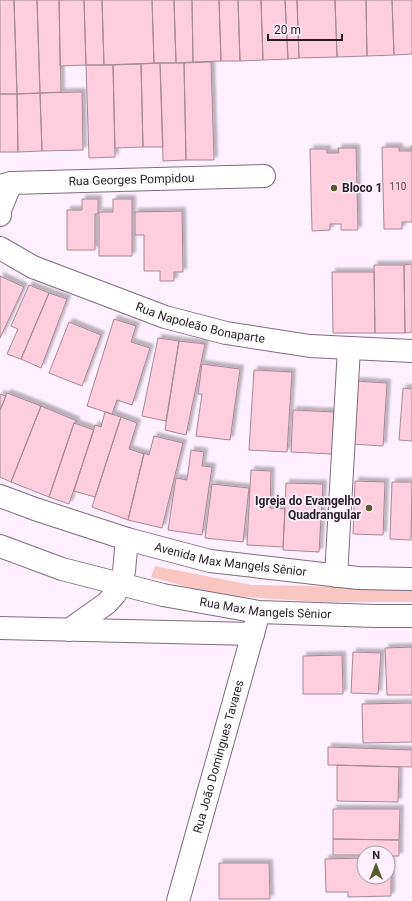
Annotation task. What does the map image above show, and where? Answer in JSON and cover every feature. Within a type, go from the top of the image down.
[{"type":"street","name":"Rua Georges Pompidou","points":[[5,185],[264,176]]},
{"type":"street","points":[[0,215],[5,185]]},
{"type":"street","name":"Rua Napoleão Bonaparte","points":[[0,248],[33,267],[165,317],[226,333],[310,346],[412,351]]},
{"type":"street","points":[[349,348],[336,576],[412,579]]},
{"type":"street","points":[[0,496],[127,539],[124,571],[115,594],[107,603],[69,630]]},
{"type":"street","points":[[0,510],[35,509]]},
{"type":"street","name":"Avenida Max Mangels Sênior","points":[[127,539],[210,561],[336,576]]},
{"type":"street","name":"Rua Max Mangels Sênior","points":[[0,546],[62,569],[120,584],[164,595],[260,612],[412,616]]},
{"type":"street","name":"Rua João Domingues Tavares","points":[[178,901],[260,612]]},
{"type":"street","points":[[0,628],[253,634]]},
{"type":"shaded area","points":[[155,566],[252,585],[412,588],[412,602],[321,602],[243,597],[195,589],[151,577]]},
{"type":"building","points":[[0,0],[14,0],[17,94],[0,94]]},
{"type":"building","points":[[14,0],[37,0],[40,93],[17,94]]},
{"type":"building","points":[[37,0],[59,0],[61,92],[40,93]]},
{"type":"building","points":[[59,0],[84,0],[86,65],[60,66]]},
{"type":"building","points":[[84,0],[102,0],[104,65],[86,65]]},
{"type":"building","points":[[102,0],[152,0],[154,63],[104,65]]},
{"type":"building","points":[[152,0],[174,0],[176,63],[154,63]]},
{"type":"building","points":[[174,0],[192,0],[193,62],[176,63]]},
{"type":"building","points":[[192,0],[219,0],[221,61],[193,62]]},
{"type":"building","points":[[219,0],[238,0],[240,61],[221,61]]},
{"type":"building","points":[[238,0],[261,0],[263,60],[240,61]]},
{"type":"building","points":[[261,0],[285,0],[288,59],[263,60]]},
{"type":"building","points":[[285,0],[297,0],[299,58],[288,59]]},
{"type":"building","points":[[297,0],[335,0],[337,57],[299,58]]},
{"type":"building","points":[[335,0],[366,0],[367,56],[337,57]]},
{"type":"building","points":[[366,0],[392,0],[394,55],[367,56]]},
{"type":"building","points":[[392,0],[412,0],[412,54],[394,55]]},
{"type":"building","points":[[211,62],[214,160],[186,160],[184,63]]},
{"type":"building","points":[[160,63],[184,63],[186,160],[163,161]]},
{"type":"building","points":[[160,63],[163,147],[143,147],[141,64]]},
{"type":"building","points":[[141,64],[143,147],[115,148],[113,65]]},
{"type":"building","points":[[86,65],[113,65],[115,157],[89,158]]},
{"type":"building","points":[[82,92],[83,150],[42,151],[40,93]]},
{"type":"building","points":[[40,93],[42,151],[18,152],[17,94]]},
{"type":"building","points":[[0,94],[17,94],[18,152],[0,152]]},
{"type":"building","points":[[411,146],[412,222],[402,222],[402,229],[384,229],[382,147],[399,147],[399,151],[411,151]]},
{"type":"building","name":"Bloco 1","points":[[338,148],[356,148],[358,230],[341,230],[341,224],[330,224],[330,230],[312,231],[310,149],[327,149],[327,153],[339,153]]},
{"type":"building","points":[[82,199],[98,199],[98,214],[95,214],[95,250],[67,250],[67,210],[82,210]]},
{"type":"building","points":[[113,199],[132,199],[132,256],[99,256],[99,212],[113,212]]},
{"type":"building","points":[[182,211],[183,272],[174,272],[174,281],[160,281],[160,271],[144,271],[144,235],[135,235],[135,212]]},
{"type":"building","points":[[412,264],[412,332],[405,333],[404,265]]},
{"type":"building","points":[[374,265],[404,265],[405,333],[375,333]]},
{"type":"building","points":[[332,272],[374,272],[375,333],[333,333]]},
{"type":"building","points":[[0,276],[24,287],[0,338]]},
{"type":"building","points":[[29,285],[49,293],[21,359],[7,354],[18,329],[11,326]]},
{"type":"building","points":[[49,293],[67,299],[41,368],[21,359]]},
{"type":"building","points":[[114,319],[136,326],[131,342],[150,348],[132,405],[117,400],[112,414],[87,406]]},
{"type":"building","points":[[69,322],[101,335],[82,386],[49,373]]},
{"type":"building","points":[[158,338],[179,341],[166,421],[142,416]]},
{"type":"building","points":[[179,341],[205,344],[186,435],[165,430]]},
{"type":"building","points":[[202,364],[240,369],[230,440],[196,436],[202,394],[198,394]]},
{"type":"building","points":[[254,370],[292,372],[287,452],[249,450]]},
{"type":"building","points":[[355,381],[387,383],[383,446],[351,444]]},
{"type":"building","points":[[403,388],[412,389],[412,441],[399,440]]},
{"type":"building","points":[[7,393],[41,406],[11,482],[0,477],[0,410]]},
{"type":"building","points":[[0,394],[6,396],[0,410]]},
{"type":"building","points":[[41,406],[77,421],[74,423],[49,497],[11,482]]},
{"type":"building","points":[[293,410],[334,412],[332,454],[291,452]]},
{"type":"building","points":[[105,412],[121,417],[95,497],[74,491],[95,425],[101,427]]},
{"type":"building","points":[[121,417],[137,423],[129,449],[144,454],[128,520],[92,507]]},
{"type":"building","points":[[74,423],[94,430],[69,504],[49,497]]},
{"type":"building","points":[[154,436],[183,443],[162,528],[128,520],[144,453],[149,455]]},
{"type":"building","points":[[191,450],[204,452],[202,466],[212,467],[202,535],[168,530],[176,478],[187,480]]},
{"type":"building","points":[[251,470],[271,471],[270,508],[285,509],[283,547],[247,545]]},
{"type":"building","name":"Igreja do Evangelho Quadrangular","points":[[355,481],[385,482],[383,535],[353,534]]},
{"type":"building","points":[[392,482],[412,482],[411,540],[390,539]]},
{"type":"building","points":[[286,483],[323,484],[319,552],[283,550]]},
{"type":"building","points":[[212,484],[249,488],[243,542],[205,538]]},
{"type":"building","points":[[412,647],[412,695],[387,695],[385,648]]},
{"type":"building","points":[[353,652],[381,653],[378,694],[351,693]]},
{"type":"building","points":[[342,655],[343,694],[303,694],[303,656]]},
{"type":"building","points":[[412,703],[412,742],[363,743],[362,704]]},
{"type":"building","points":[[328,747],[412,750],[412,767],[328,765]]},
{"type":"building","points":[[337,765],[399,767],[398,802],[337,801]]},
{"type":"building","points":[[333,809],[400,809],[399,840],[333,839]]},
{"type":"building","points":[[333,839],[399,840],[399,856],[396,856],[396,845],[356,845],[356,855],[333,855]]},
{"type":"building","points":[[356,858],[356,885],[391,885],[391,896],[348,897],[348,892],[326,892],[325,859]]},
{"type":"building","points":[[219,863],[269,863],[270,899],[219,899]]},
{"type":"place","name":"Bloco 1","points":[[334,188]]},
{"type":"place","name":"Igreja do Evangelho Quadrangular","points":[[369,508]]}]
